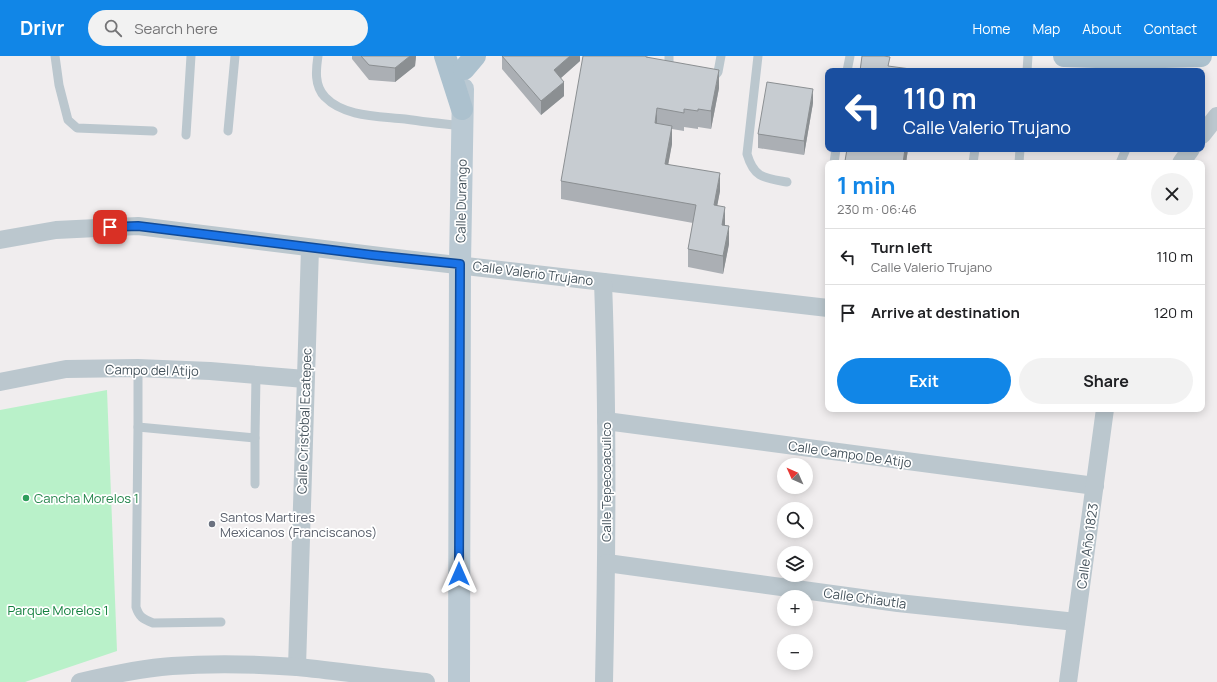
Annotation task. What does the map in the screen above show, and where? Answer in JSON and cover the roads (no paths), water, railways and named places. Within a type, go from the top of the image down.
[{"type":"main road","points":[[445,56],[463,117]]},
{"type":"main road","points":[[1064,56],[1128,58],[1201,56]]},
{"type":"main road","name":"Calle Durango","points":[[459,682],[460,264],[463,117],[468,60]]},
{"type":"street","points":[[1205,131],[1217,116]]},
{"type":"street","name":"Calle Valerio Trujano","points":[[0,240],[56,230],[138,226],[218,235],[310,248],[460,264],[825,308]]},
{"type":"street","name":"Calle Cristóbal Ecatepec","points":[[297,667],[310,248]]},
{"type":"street","name":"Calle Tepecoacuilco","points":[[603,282],[606,366],[607,562],[604,682]]},
{"type":"street","name":"Campo del Atijo","points":[[0,382],[66,369],[138,368],[210,371],[305,379]]},
{"type":"street","name":"Calle Año 1823","points":[[1068,682],[1105,412]]},
{"type":"street","name":"Calle Campo De Atijo","points":[[606,421],[1095,486]]},
{"type":"street","name":"Calle Chiautla","points":[[607,562],[898,603],[1076,622]]},
{"type":"street","points":[[80,682],[114,674],[172,666],[233,665],[297,667],[426,682]]},
{"type":"lane","points":[[55,56],[59,85],[68,120],[77,128],[153,131]]},
{"type":"lane","points":[[186,135],[191,56]]},
{"type":"lane","points":[[228,131],[235,56]]},
{"type":"lane","points":[[318,56],[316,69],[318,84],[324,96],[335,106],[352,112],[370,115],[463,117]]},
{"type":"lane","points":[[668,56],[671,72],[681,77]]},
{"type":"lane","points":[[701,79],[712,79],[716,77],[721,56]]},
{"type":"lane","points":[[758,56],[747,154],[750,165],[756,173],[767,179],[787,182]]},
{"type":"lane","points":[[848,68],[850,56]]},
{"type":"lane","points":[[1027,68],[1028,56]]},
{"type":"lane","points":[[138,368],[136,607],[138,615],[143,620],[153,623],[221,622]]},
{"type":"lane","points":[[255,484],[256,375]]},
{"type":"lane","points":[[138,427],[255,438]]},
{"type":"place","name":"Cancha Morelos 1","points":[[26,498]]},
{"type":"place","name":"Santos Martires Mexicanos (Franciscanos)","points":[[212,524]]},
{"type":"park label","name":"Parque Morelos 1","points":[[58,610]]}]
